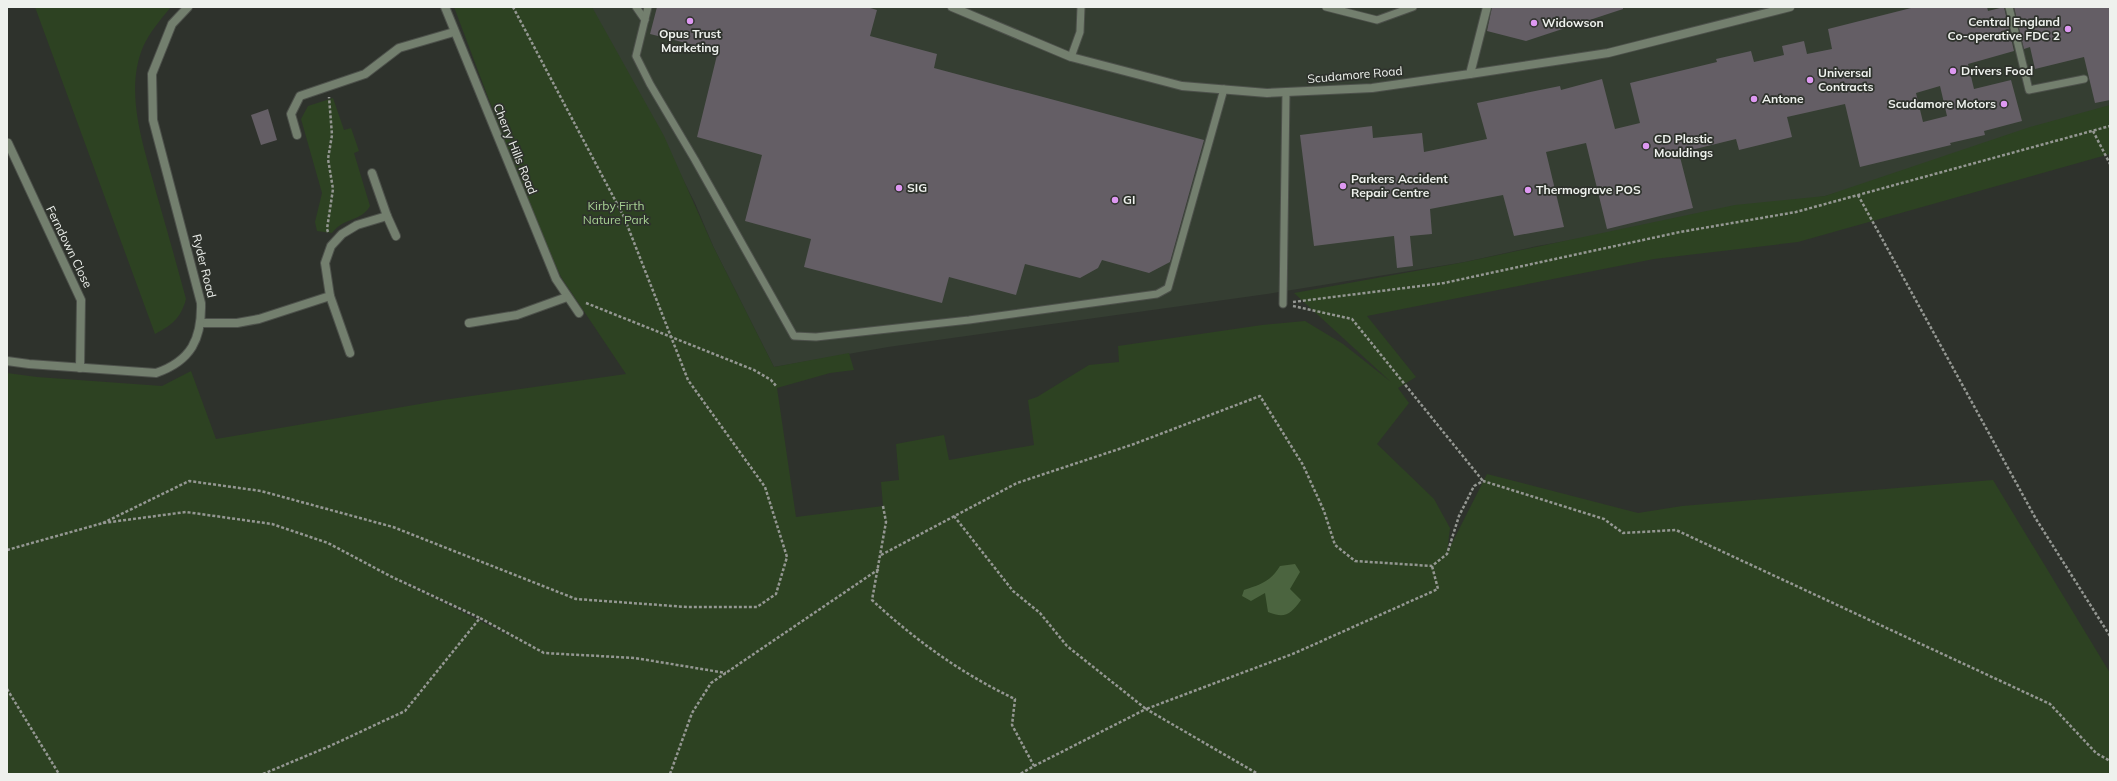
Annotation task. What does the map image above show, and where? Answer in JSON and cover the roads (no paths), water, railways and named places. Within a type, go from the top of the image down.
[{"type":"street","name":"Ryder Road","points":[[7,361],[156,373],[169,368],[190,351],[197,338],[202,323],[201,303],[153,120],[152,74],[172,24],[188,7]]},
{"type":"street","name":"Cherry Hills Road","points":[[445,7],[556,279],[577,311]]},
{"type":"street","name":"Scudamore Road","points":[[952,7],[1071,58],[1182,86],[1267,93],[1372,88],[1608,53],[1790,7]]},
{"type":"street","points":[[1470,74],[1487,7]]},
{"type":"street","points":[[297,135],[291,114],[300,96],[365,74],[400,48],[454,32]]},
{"type":"street","name":"Ferndown Close","points":[[8,143],[81,300],[80,368]]},
{"type":"street","points":[[372,173],[387,216],[396,236]]},
{"type":"street","points":[[350,354],[330,296],[325,263],[335,242],[342,234],[357,225],[387,216]]},
{"type":"street","points":[[202,323],[236,323],[259,320],[330,296]]},
{"type":"street","points":[[469,323],[517,315],[567,297]]},
{"type":"lane","points":[[636,7],[644,20]]},
{"type":"lane","points":[[648,7],[636,56],[650,84],[695,160],[794,336],[816,337],[969,320],[1157,294],[1168,288],[1224,89]]},
{"type":"lane","points":[[1071,58],[1080,32],[1081,7]]},
{"type":"lane","points":[[1326,7],[1377,20],[1413,7]]},
{"type":"lane","points":[[2009,7],[2029,90],[2084,79]]},
{"type":"lane","points":[[1283,304],[1286,92]]},
{"type":"place","name":"Opus Trust Marketing","points":[[690,21]]},
{"type":"place","name":"Widowson","points":[[1534,23]]},
{"type":"place","name":"Central England Co-operative FDC 2","points":[[2068,29]]},
{"type":"place","name":"Drivers Food","points":[[1953,71]]},
{"type":"place","name":"Universal Contracts","points":[[1810,80]]},
{"type":"place","name":"Antone","points":[[1754,99]]},
{"type":"place","name":"Scudamore Motors","points":[[2004,104]]},
{"type":"place","name":"CD Plastic Mouldings","points":[[1646,146]]},
{"type":"place","name":"Parkers Accident Repair Centre","points":[[1343,186]]},
{"type":"place","name":"SIG","points":[[899,188]]},
{"type":"place","name":"Thermograve POS","points":[[1528,190]]},
{"type":"place","name":"GI","points":[[1115,200]]},
{"type":"park label","name":"Kirby Firth Nature Park","points":[[616,213]]}]
